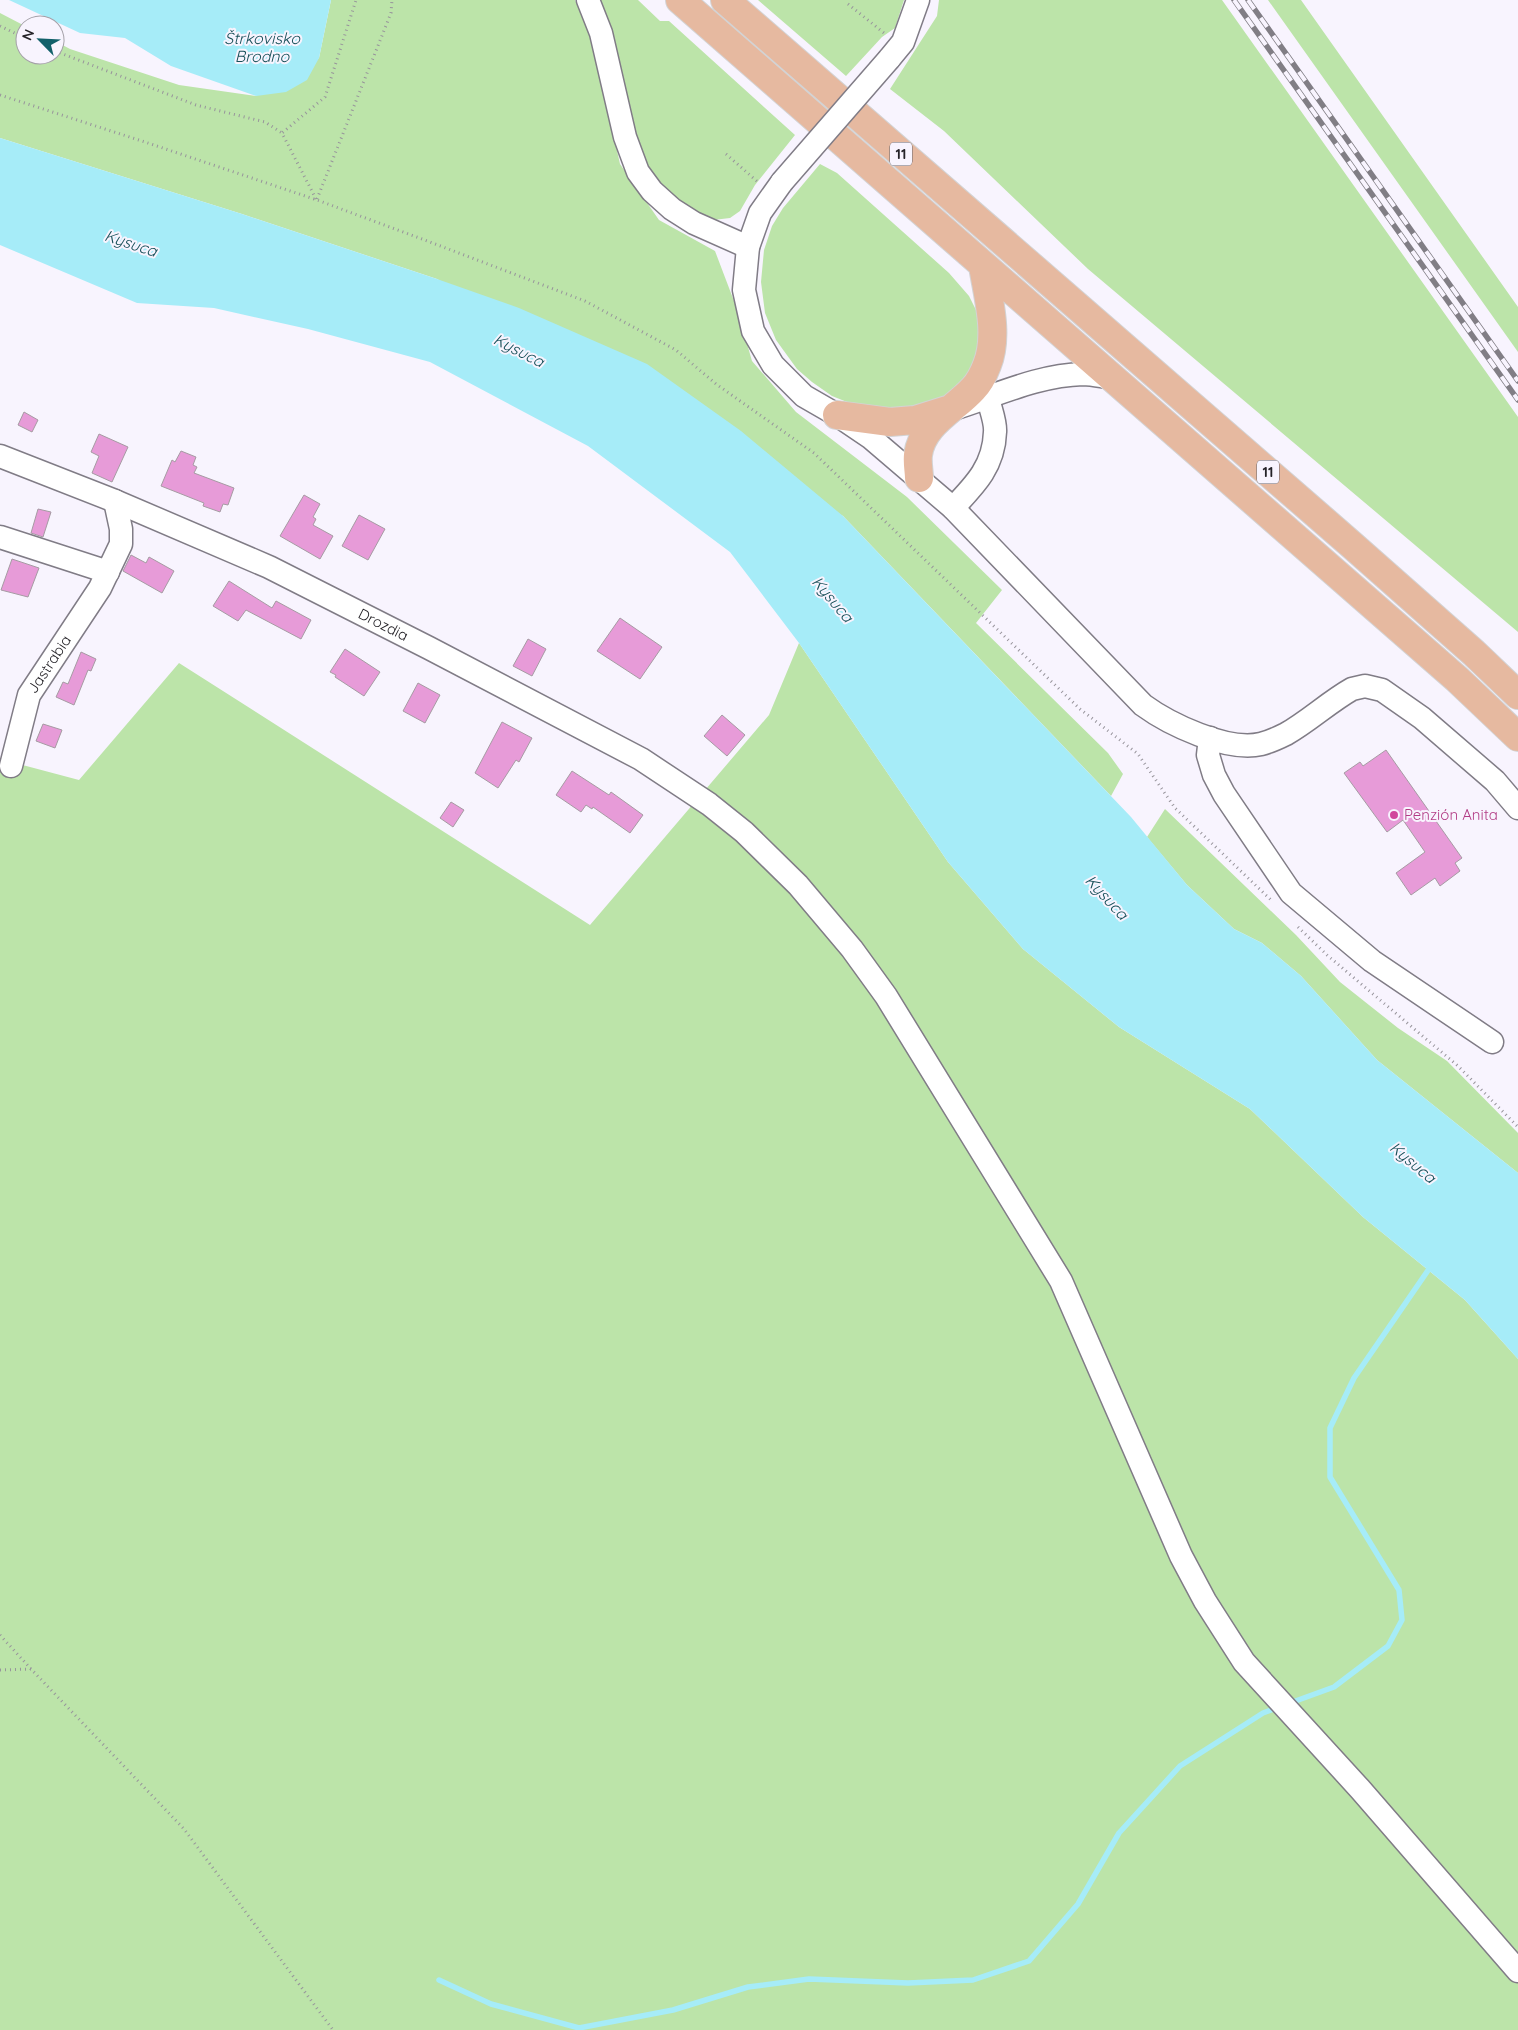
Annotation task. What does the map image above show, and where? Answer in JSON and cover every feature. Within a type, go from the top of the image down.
[{"type":"main road","name":"11","points":[[680,0],[1457,678],[1518,737]]},
{"type":"main road","name":"11","points":[[725,0],[1353,546],[1474,653],[1518,695]]},
{"type":"main road","points":[[919,478],[918,456],[921,442],[929,430],[974,388],[987,364],[992,342],[992,321],[983,266]]},
{"type":"main road","points":[[837,415],[890,422],[915,420],[949,410]]},
{"type":"street","points":[[588,0],[601,33],[625,137],[638,172],[652,191],[672,209],[694,223],[748,247]]},
{"type":"street","points":[[918,0],[903,42],[782,182],[760,213],[748,247],[744,290],[753,331],[773,365],[804,396],[871,438],[953,508],[1143,705],[1162,719],[1210,738],[1232,743],[1260,744],[1285,734],[1352,689],[1365,686],[1382,690],[1422,718],[1495,781],[1518,808]]},
{"type":"street","points":[[949,410],[1034,382],[1058,377],[1084,374],[1114,378]]},
{"type":"street","points":[[953,508],[979,481],[991,457],[995,431],[988,398]]},
{"type":"street","name":"Drozdia","points":[[0,456],[115,501],[314,589],[633,754],[709,804],[744,832],[798,885],[852,949],[886,996],[1062,1281],[1181,1556],[1204,1601],[1244,1662],[1360,1789],[1518,1971]]},
{"type":"street","name":"Jastrabia","points":[[11,766],[29,695],[100,588],[121,544],[115,501]]},
{"type":"street","points":[[0,538],[108,572]]},
{"type":"street","points":[[1210,738],[1208,755],[1214,775],[1224,794],[1291,892],[1372,961],[1492,1042]]},
{"type":"path","points":[[282,133],[325,97],[356,0]]},
{"type":"path","points":[[317,200],[392,13],[392,0]]},
{"type":"path","points":[[848,4],[887,35]]},
{"type":"path","points":[[0,26],[15,33]]},
{"type":"path","points":[[65,56],[196,105],[266,122],[282,133],[317,200]]},
{"type":"path","points":[[0,95],[317,200],[585,301],[676,350],[716,384],[814,454],[1080,710],[1138,754],[1175,808],[1272,902]]},
{"type":"path","points":[[726,154],[760,183]]},
{"type":"path","points":[[1293,922],[1327,955],[1458,1066],[1518,1127]]},
{"type":"path","points":[[0,1634],[184,1829],[333,2030]]},
{"type":"path","points":[[0,1670],[31,1669]]},
{"type":"green space","points":[[331,0],[575,0],[592,38],[620,164],[659,220],[715,251],[737,309],[752,361],[796,412],[907,497],[1002,590],[976,623],[1108,753],[1123,774],[1111,796],[843,516],[437,279],[242,214],[0,138],[0,13],[15,21],[15,65],[65,65],[65,46],[179,85],[256,96],[319,58]]},
{"type":"green space","points":[[597,0],[638,0],[660,21],[669,21],[795,135],[755,185],[740,211],[730,218],[705,221],[691,213],[649,175],[632,135]]},
{"type":"green space","points":[[758,0],[904,0],[895,28],[882,37],[846,76]]},
{"type":"green space","points":[[939,0],[1222,0],[1518,417],[1518,632],[1088,269],[944,131],[890,89],[937,16]]},
{"type":"green space","points":[[1268,0],[1301,0],[1518,307],[1518,352]]},
{"type":"green space","points":[[820,164],[837,173],[949,273],[969,296],[981,320],[980,345],[973,367],[960,391],[910,412],[862,408],[832,396],[812,382],[797,369],[776,340],[765,313],[761,282],[764,250],[772,226],[783,208]]},
{"type":"green space","points":[[799,643],[948,862],[1023,949],[1119,1027],[1250,1109],[1363,1217],[1465,1300],[1518,1359],[1518,2030],[0,2030],[0,759],[79,780],[179,663],[590,925],[769,715]]},
{"type":"green space","points":[[1165,809],[1296,935],[1340,982],[1398,1028],[1447,1061],[1518,1133],[1518,1173],[1377,1060],[1301,976],[1262,943],[1234,929],[1187,885],[1147,837]]},
{"type":"water","name":"Štrkovisko Brodno","points":[[9,0],[331,0],[319,58],[307,80],[286,92],[256,96],[171,66],[125,38],[80,33],[65,26],[65,15],[41,15]]},
{"type":"water","name":"Kysuca","points":[[0,138],[242,214],[519,308],[647,364],[741,431],[843,516],[1131,817],[1187,885],[1234,929],[1262,943],[1301,976],[1377,1060],[1518,1173],[1518,1359],[1465,1300],[1363,1217],[1250,1109],[1119,1027],[1023,949],[948,862],[799,643],[730,552],[588,446],[430,362],[308,329],[214,308],[137,303],[0,245]]},
{"type":"building","points":[[24,412],[38,420],[32,432],[18,425]]},
{"type":"building","points":[[99,434],[128,447],[112,482],[92,473],[99,456],[91,452]]},
{"type":"building","points":[[181,451],[196,457],[193,465],[197,467],[194,473],[234,488],[228,505],[223,504],[220,512],[203,506],[204,503],[161,486],[172,460],[175,462]]},
{"type":"building","points":[[304,495],[320,504],[313,517],[316,519],[313,525],[333,536],[320,559],[280,536]]},
{"type":"building","points":[[38,509],[51,512],[43,537],[31,533]]},
{"type":"building","points":[[359,515],[385,529],[368,560],[342,546]]},
{"type":"building","points":[[131,555],[146,563],[149,557],[174,571],[162,593],[123,571]]},
{"type":"building","points":[[12,559],[39,568],[28,597],[1,590]]},
{"type":"building","points":[[229,581],[272,608],[276,601],[311,620],[301,639],[246,610],[238,621],[213,606]]},
{"type":"building","points":[[620,618],[662,647],[640,679],[597,651]]},
{"type":"building","points":[[528,639],[546,649],[532,676],[513,666]]},
{"type":"building","points":[[345,649],[380,672],[364,696],[330,672]]},
{"type":"building","points":[[81,652],[96,659],[91,671],[88,670],[74,705],[56,697],[63,682],[68,684]]},
{"type":"building","points":[[418,683],[440,695],[425,723],[403,711]]},
{"type":"building","points":[[722,715],[745,735],[727,756],[704,736]]},
{"type":"building","points":[[502,722],[532,738],[519,762],[516,760],[498,788],[475,773]]},
{"type":"building","points":[[43,724],[62,730],[55,748],[36,741]]},
{"type":"building","points":[[1386,750],[1462,858],[1455,863],[1460,871],[1440,886],[1435,878],[1411,895],[1396,873],[1425,852],[1403,820],[1387,832],[1344,773],[1360,762],[1363,766]]},
{"type":"building","points":[[572,771],[609,795],[611,792],[643,815],[630,833],[593,807],[592,809],[586,805],[581,812],[556,795]]},
{"type":"building","points":[[451,802],[464,810],[453,827],[440,818]]},
{"type":"waterway","points":[[1290,1703],[1334,1687],[1388,1646],[1402,1620],[1399,1590],[1330,1477],[1330,1428],[1354,1378],[1431,1266]]},
{"type":"waterway","points":[[439,1980],[491,2004],[579,2028],[673,2010],[748,1987],[809,1979],[908,1983],[973,1980],[1029,1961],[1078,1904],[1119,1833],[1180,1766],[1263,1713],[1279,1707]]},
{"type":"railway","points":[[1234,0],[1518,400]]},
{"type":"railway","points":[[1248,0],[1518,381]]},
{"type":"place","name":"Penzión Anita","points":[[1394,815]]}]
